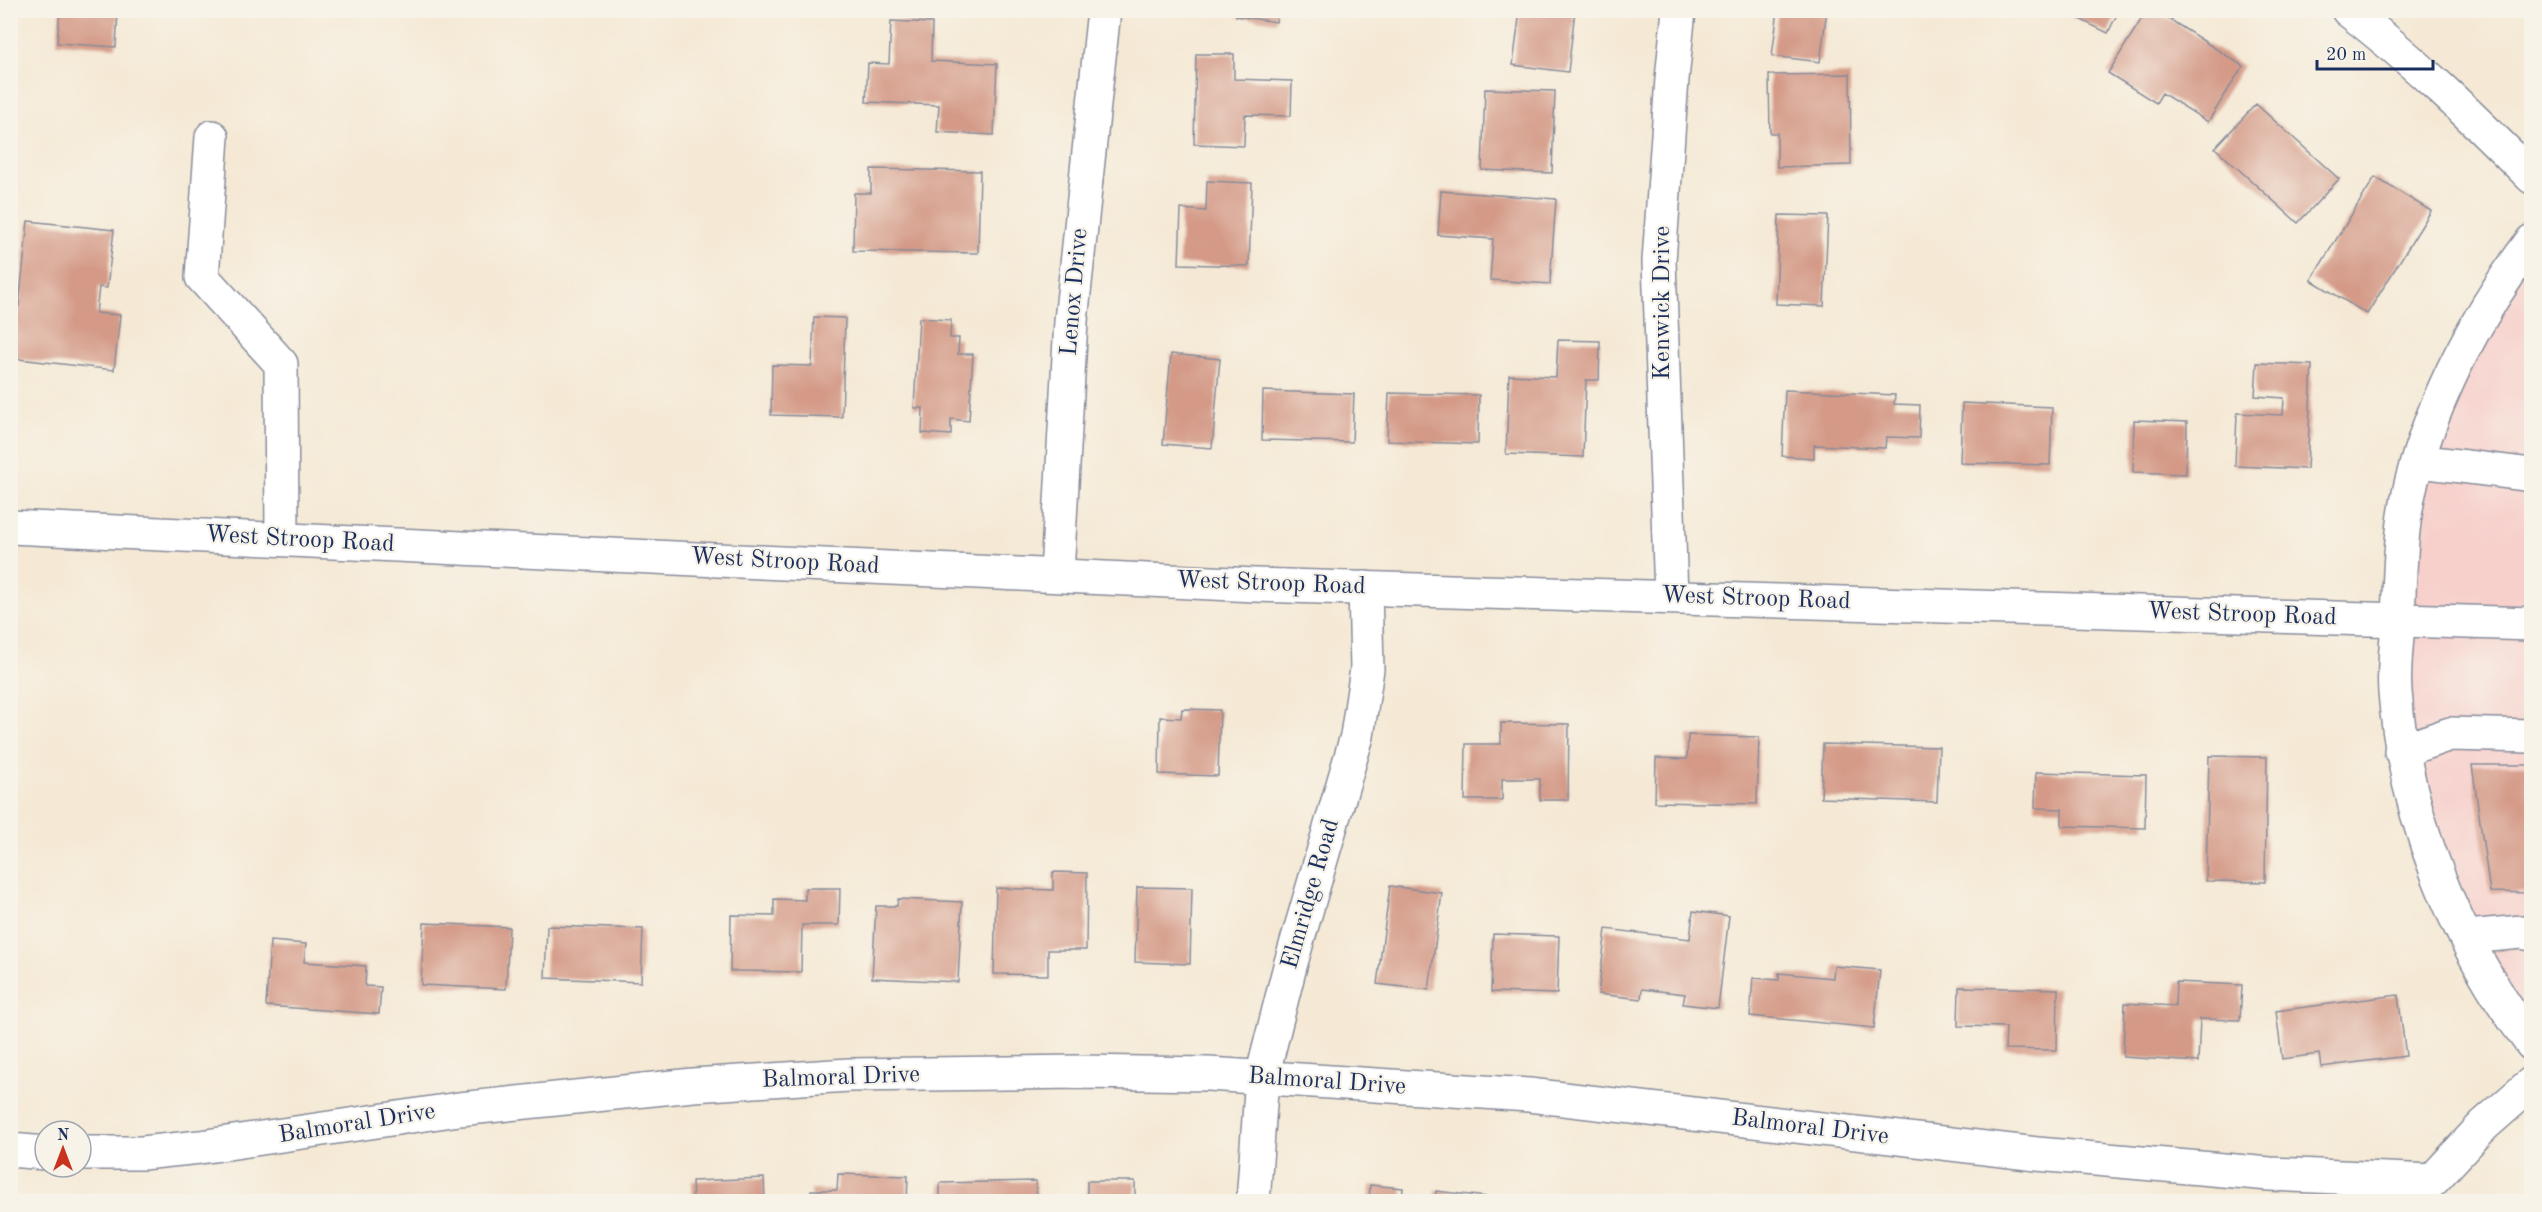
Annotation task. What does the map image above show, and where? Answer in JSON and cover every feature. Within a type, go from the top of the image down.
[{"type":"street","name":"Lenox Drive","points":[[1057,574],[1071,321],[1104,10]]},
{"type":"street","name":"Kenwick Drive","points":[[1671,596],[1659,261],[1679,10]]},
{"type":"street","points":[[2349,10],[2385,25],[2449,94],[2532,177]]},
{"type":"street","points":[[212,137],[202,277],[281,364],[282,539]]},
{"type":"street","points":[[2532,241],[2513,266],[2471,336],[2436,409],[2411,484],[2401,546],[2394,689],[2401,750],[2417,816],[2446,894],[2483,969],[2532,1044]]},
{"type":"street","points":[[2419,461],[2532,476]]},
{"type":"street","name":"West Stroop Road","points":[[10,527],[1365,588],[2532,624]]},
{"type":"street","name":"Elmridge Road","points":[[1253,1202],[1262,1077],[1290,966],[1358,736],[1367,669],[1365,588]]},
{"type":"street","points":[[2401,750],[2450,734],[2532,735]]},
{"type":"street","points":[[2467,938],[2522,932],[2532,934]]},
{"type":"street","name":"Balmoral Drive","points":[[93,1153],[142,1153],[200,1148],[459,1108],[705,1084],[849,1075],[1078,1072],[1208,1074],[1529,1095],[2060,1156],[2270,1174],[2424,1191],[2483,1126],[2532,1083]]},
{"type":"street","points":[[10,1150],[33,1152]]},
{"type":"shaded area","points":[[2531,241],[2531,1044],[2483,969],[2401,751],[2411,484]]},
{"type":"building","points":[[60,10],[118,10],[116,47],[57,43]]},
{"type":"building","points":[[1236,10],[1277,10],[1276,22],[1236,16]]},
{"type":"building","points":[[1520,10],[1575,10],[1568,72],[1513,65]]},
{"type":"building","points":[[1778,10],[1827,10],[1820,62],[1772,56]]},
{"type":"building","points":[[2061,10],[2119,10],[2108,33]]},
{"type":"building","points":[[2147,10],[2155,10],[2243,66],[2208,122],[2162,93],[2156,103],[2108,73]]},
{"type":"building","points":[[891,21],[932,23],[931,61],[997,64],[994,135],[937,132],[939,105],[866,102],[868,63],[889,64]]},
{"type":"building","points":[[1196,54],[1234,54],[1234,79],[1292,81],[1291,116],[1245,115],[1244,146],[1194,144]]},
{"type":"building","points":[[1850,74],[1851,165],[1777,167],[1777,133],[1770,133],[1769,75]]},
{"type":"building","points":[[1485,89],[1555,91],[1552,173],[1482,170]]},
{"type":"building","points":[[2256,104],[2339,179],[2298,223],[2215,148]]},
{"type":"building","points":[[871,169],[980,171],[978,253],[853,251],[854,193],[871,193]]},
{"type":"building","points":[[2375,177],[2431,211],[2367,314],[2311,280]]},
{"type":"building","points":[[1207,181],[1252,183],[1249,266],[1179,264],[1181,209],[1206,211]]},
{"type":"building","points":[[1441,191],[1556,199],[1550,284],[1490,280],[1493,239],[1438,235]]},
{"type":"building","points":[[1779,215],[1828,216],[1824,306],[1776,304]]},
{"type":"building","points":[[28,221],[114,230],[107,288],[99,287],[96,313],[120,315],[114,370],[10,358],[11,304],[19,306]]},
{"type":"building","points":[[814,317],[845,318],[842,417],[771,415],[772,365],[812,366]]},
{"type":"building","points":[[919,318],[951,320],[950,338],[959,338],[958,354],[973,354],[969,421],[951,419],[951,435],[922,433],[923,408],[914,408]]},
{"type":"building","points":[[1558,340],[1600,341],[1599,380],[1586,380],[1583,457],[1506,454],[1509,375],[1556,377]]},
{"type":"building","points":[[1171,354],[1220,359],[1212,448],[1163,444]]},
{"type":"building","points":[[2257,363],[2312,365],[2307,469],[2235,466],[2237,413],[2283,415],[2284,398],[2255,396]]},
{"type":"building","points":[[1785,390],[1895,395],[1894,404],[1920,405],[1919,438],[1886,437],[1885,448],[1814,445],[1814,458],[1782,456]]},
{"type":"building","points":[[1263,391],[1354,394],[1352,442],[1262,440]]},
{"type":"building","points":[[1389,393],[1479,395],[1478,444],[1387,441]]},
{"type":"building","points":[[1962,403],[2052,407],[2050,465],[1960,463]]},
{"type":"building","points":[[2134,420],[2187,422],[2186,474],[2133,472]]},
{"type":"building","points":[[1182,709],[1220,710],[1218,776],[1159,774],[1160,717],[1181,718]]},
{"type":"building","points":[[1501,723],[1569,724],[1568,800],[1540,800],[1540,779],[1502,779],[1502,800],[1465,800],[1466,744],[1501,744]]},
{"type":"building","points":[[1688,735],[1759,737],[1757,804],[1655,802],[1656,758],[1687,759]]},
{"type":"building","points":[[1823,744],[1939,747],[1937,802],[1821,798]]},
{"type":"building","points":[[2209,756],[2267,757],[2265,882],[2206,881]]},
{"type":"building","points":[[2472,765],[2532,765],[2532,893],[2490,892]]},
{"type":"building","points":[[2036,772],[2146,775],[2145,828],[2062,826],[2062,809],[2035,808]]},
{"type":"building","points":[[1053,872],[1087,873],[1086,950],[1048,950],[1048,975],[994,974],[996,888],[1053,890]]},
{"type":"building","points":[[1390,886],[1442,893],[1429,990],[1377,984]]},
{"type":"building","points":[[1137,887],[1192,888],[1190,964],[1135,962]]},
{"type":"building","points":[[805,888],[840,888],[839,925],[802,925],[801,972],[730,971],[731,915],[774,916],[774,899],[805,900]]},
{"type":"building","points":[[898,899],[962,902],[958,982],[872,978],[876,906],[897,906]]},
{"type":"building","points":[[1693,911],[1729,916],[1718,1008],[1683,1004],[1685,994],[1642,989],[1641,999],[1598,994],[1606,929],[1690,939]]},
{"type":"building","points":[[424,923],[509,927],[506,989],[421,985]]},
{"type":"building","points":[[547,926],[643,929],[641,982],[545,978]]},
{"type":"building","points":[[1493,934],[1559,936],[1557,994],[1491,992]]},
{"type":"building","points":[[270,941],[306,944],[304,962],[366,966],[365,986],[381,987],[379,1014],[266,1006]]},
{"type":"building","points":[[1834,966],[1880,970],[1874,1028],[1750,1016],[1753,978],[1779,980],[1779,973],[1833,978]]},
{"type":"building","points":[[2176,982],[2242,985],[2240,1020],[2200,1019],[2198,1062],[2123,1057],[2125,1003],[2175,1006]]},
{"type":"building","points":[[1959,987],[2058,989],[2057,1050],[2005,1049],[2006,1027],[1958,1026]]},
{"type":"building","points":[[2398,995],[2406,1056],[2321,1067],[2319,1054],[2282,1059],[2276,1011]]},
{"type":"building","points":[[838,1174],[908,1176],[907,1202],[811,1202],[811,1190],[837,1190]]},
{"type":"building","points":[[764,1178],[765,1202],[693,1202],[692,1181]]},
{"type":"building","points":[[1036,1181],[1037,1202],[940,1202],[940,1183]]},
{"type":"building","points":[[1087,1181],[1135,1181],[1135,1202],[1087,1202]]},
{"type":"building","points":[[1370,1185],[1403,1188],[1402,1202],[1369,1202]]},
{"type":"building","points":[[1436,1191],[1512,1200],[1512,1202],[1435,1202]]}]
